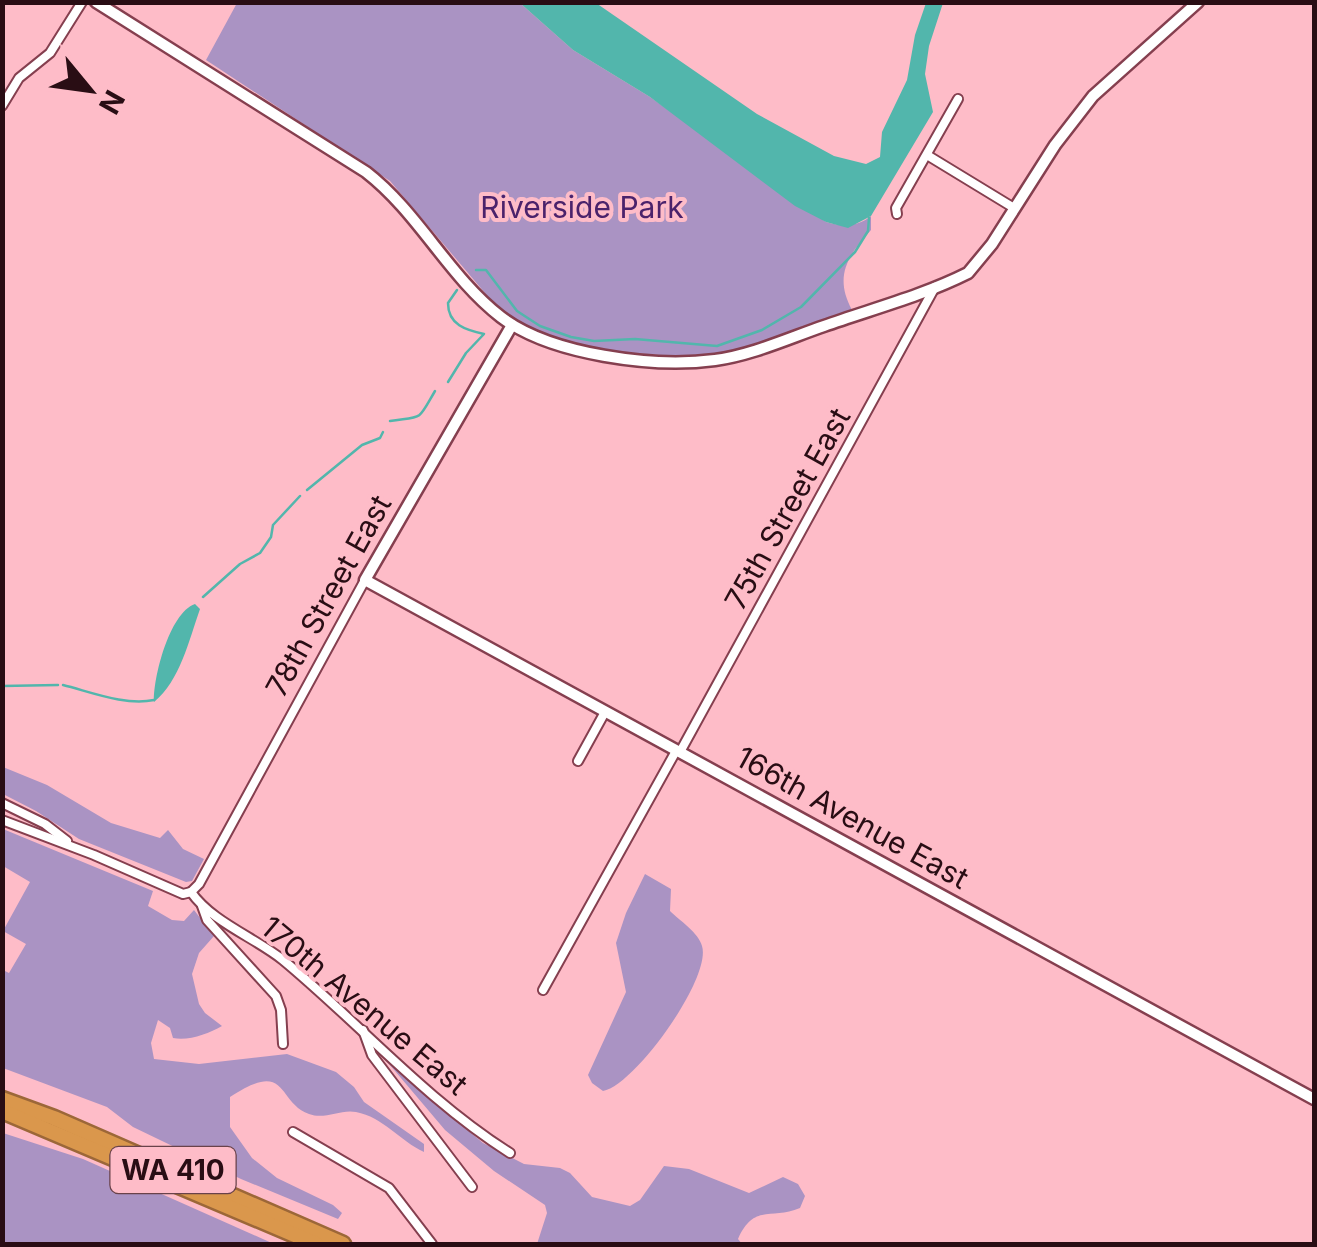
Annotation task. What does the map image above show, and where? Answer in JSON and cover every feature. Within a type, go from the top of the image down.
[{"type":"highway","name":"WA 410","points":[[2,1100],[342,1244]]},
{"type":"highway","name":"WA 410","points":[[2,1111],[316,1244]]},
{"type":"street","points":[[2,106],[19,78],[50,52],[82,2]]},
{"type":"street","points":[[96,2],[341,154],[386,188],[471,288],[512,325],[581,352],[671,361],[712,360],[745,353],[935,287],[972,268],[1068,128],[1106,81],[1198,2]]},
{"type":"street","points":[[897,214],[896,208],[958,100]]},
{"type":"street","points":[[927,156],[1014,208]]},
{"type":"street","name":"75th Street East","points":[[543,990],[935,287]]},
{"type":"street","name":"78th Street East","points":[[191,892],[200,884],[365,580],[512,325]]},
{"type":"street","name":"166th Avenue East","points":[[365,580],[1314,1099]]},
{"type":"street","points":[[578,761],[605,712]]},
{"type":"street","points":[[2,802],[45,824],[74,848]]},
{"type":"street","points":[[2,820],[183,894],[191,892]]},
{"type":"street","name":"170th Avenue East","points":[[191,892],[202,906],[271,951],[463,1120],[510,1152]]},
{"type":"street","points":[[202,906],[206,920],[276,996],[284,1044]]},
{"type":"street","points":[[363,1030],[372,1056],[472,1188]]},
{"type":"street","points":[[293,1132],[389,1188],[432,1244]]},
{"type":"green space","name":"Riverside Park","points":[[237,3],[520,3],[573,50],[650,97],[826,222],[849,225],[871,216],[871,230],[846,267],[844,287],[852,310],[742,349],[697,358],[608,351],[557,340],[516,321],[496,306],[390,181],[206,60]]},
{"type":"green space","points":[[3,767],[47,785],[111,823],[160,838],[168,830],[183,849],[204,859],[192,881],[186,882],[79,839],[3,794]]},
{"type":"green space","points":[[3,829],[153,891],[148,906],[172,920],[184,921],[194,910],[214,936],[199,953],[192,974],[199,1004],[222,1026],[179,1039],[173,1038],[170,1028],[158,1020],[151,1043],[154,1059],[199,1064],[287,1054],[336,1072],[364,1102],[424,1144],[424,1152],[366,1115],[350,1111],[309,1114],[272,1082],[249,1086],[230,1097],[230,1127],[252,1158],[277,1178],[333,1205],[342,1213],[338,1219],[241,1179],[133,1127],[107,1107],[3,1068],[3,970],[9,973],[26,944],[3,931],[30,882],[3,866]]},
{"type":"green space","points":[[645,874],[671,889],[670,911],[700,941],[702,961],[668,1029],[633,1071],[603,1091],[588,1075],[626,992],[616,943]]},
{"type":"green space","points":[[384,1058],[483,1143],[524,1164],[560,1168],[570,1173],[592,1197],[630,1206],[640,1200],[664,1166],[689,1169],[749,1193],[783,1177],[798,1184],[805,1196],[800,1208],[764,1214],[751,1221],[738,1239],[742,1244],[537,1244],[547,1213],[545,1205],[494,1171],[445,1130]]},
{"type":"green space","points":[[3,1133],[83,1159],[274,1244],[3,1244]]},
{"type":"water","points":[[520,3],[596,3],[757,114],[834,156],[866,164],[880,157],[882,132],[907,80],[915,35],[926,3],[943,3],[929,46],[925,74],[933,112],[871,216],[848,228],[795,206],[650,97],[573,50]]},
{"type":"water","points":[[195,604],[200,609],[183,659],[171,683],[154,702],[156,678],[170,633],[177,620]]},
{"type":"waterway","points":[[476,270],[486,270],[517,311],[540,326],[571,337],[717,346],[762,330],[801,307],[855,252],[868,231],[869,218]]},
{"type":"waterway","points":[[448,382],[484,334],[465,328],[451,317],[448,303],[457,290]]},
{"type":"waterway","points":[[390,421],[418,416],[435,391]]},
{"type":"waterway","points":[[307,490],[383,432]]},
{"type":"waterway","points":[[203,597],[240,564],[260,553],[271,537],[273,525],[300,496]]},
{"type":"waterway","points":[[2,686],[58,685]]},
{"type":"waterway","points":[[63,685],[120,700],[154,700]]}]
